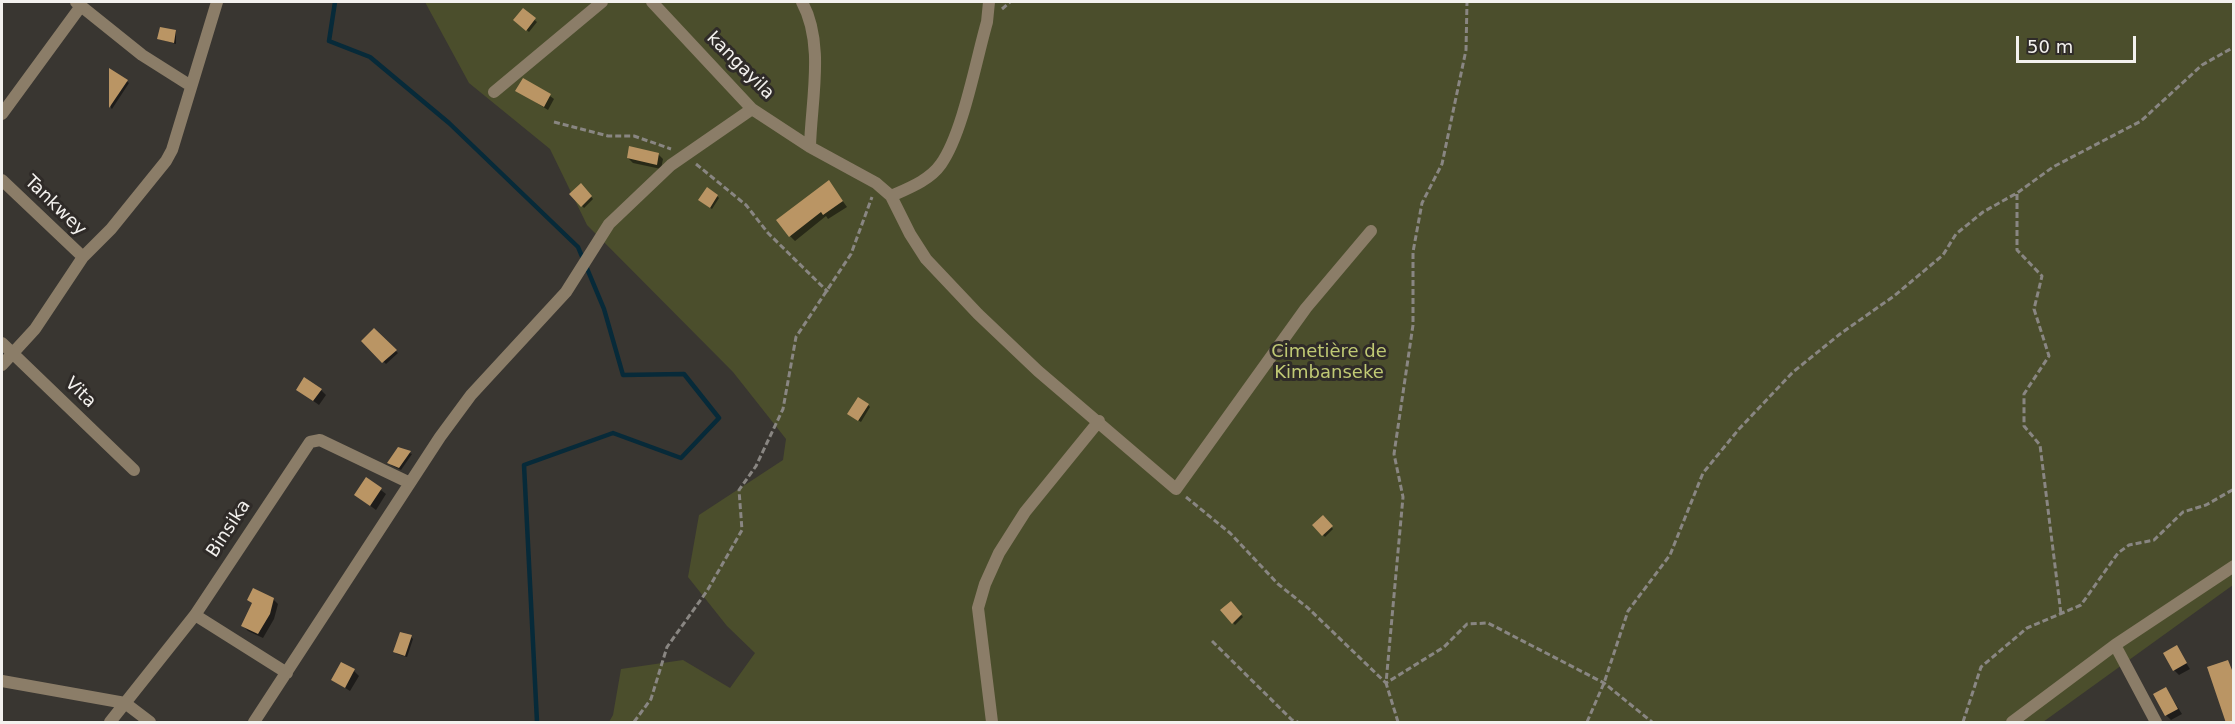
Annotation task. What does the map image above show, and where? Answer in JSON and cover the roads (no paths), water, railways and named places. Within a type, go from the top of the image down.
[{"type":"street","points":[[2,365],[49,310],[83,257],[111,228],[166,161],[172,150],[217,2]]},
{"type":"street","points":[[494,92],[602,2]]},
{"type":"street","name":"kangayila","points":[[652,2],[752,109],[810,147],[876,183],[891,196]]},
{"type":"street","points":[[802,2],[810,16],[814,43],[810,147]]},
{"type":"street","points":[[989,2],[987,22],[954,141],[940,165],[921,183],[891,196],[910,234],[926,259],[978,314],[1038,371],[1176,489],[1306,308],[1371,231]]},
{"type":"street","points":[[2,114],[78,4],[150,61],[191,86]]},
{"type":"street","points":[[254,723],[410,483],[471,395],[566,292],[609,224],[632,199],[687,154],[752,109]]},
{"type":"street","name":"Tankwey","points":[[2,180],[83,257]]},
{"type":"street","name":"Vita","points":[[2,343],[134,470]]},
{"type":"street","points":[[992,723],[978,608],[985,584],[999,553],[1025,512],[1099,421]]},
{"type":"street","name":"Binsika","points":[[110,723],[195,615],[310,442],[320,440],[410,483]]},
{"type":"street","points":[[2014,722],[2115,645],[2232,571]]},
{"type":"street","points":[[195,615],[287,673]]},
{"type":"street","points":[[2115,645],[2156,723]]},
{"type":"street","points":[[2,681],[125,704],[150,723]]},
{"type":"waterway","points":[[335,2],[329,41],[370,57],[449,123],[578,247],[604,309],[623,375],[684,374],[719,418],[681,458],[613,433],[524,465],[537,722]]},
{"type":"park label","name":"Cimetière de Kimbanseke","points":[[1329,362]]}]
